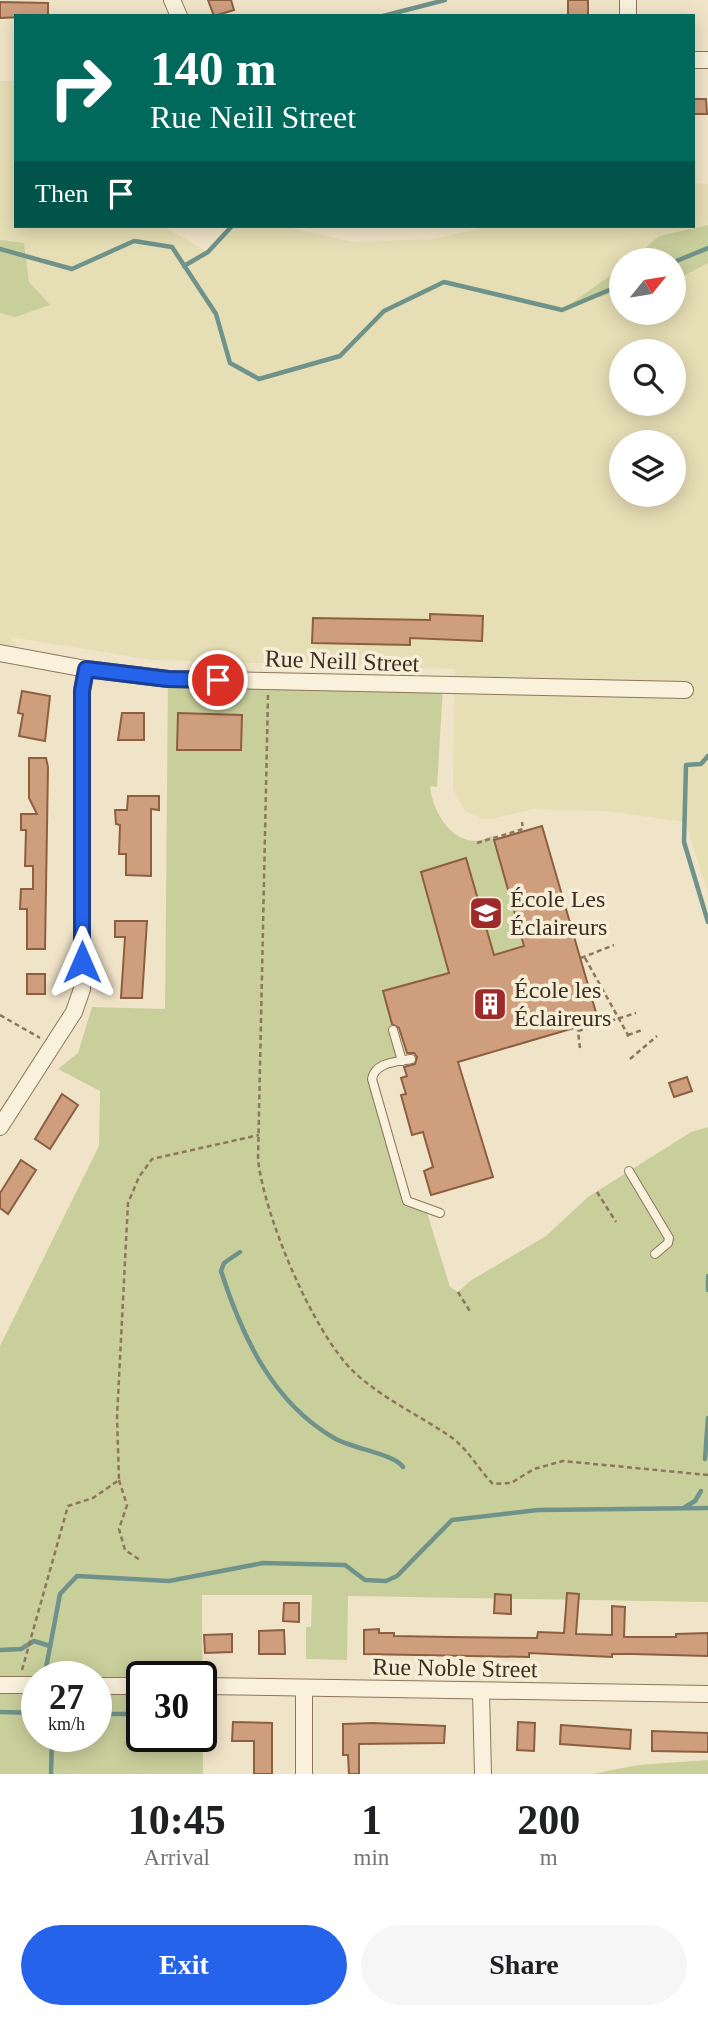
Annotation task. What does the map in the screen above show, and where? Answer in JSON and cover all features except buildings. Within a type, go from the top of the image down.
[{"type":"street","name":"Rue Neill Street","points":[[0,653],[86,669],[168,679],[685,690]]},
{"type":"street","points":[[0,1127],[74,1012],[82,989],[82,691],[86,669]]},
{"type":"street","points":[[0,1685],[18,1685]]},
{"type":"street","name":"Rue Noble Street","points":[[217,1686],[708,1694]]},
{"type":"street","points":[[304,1688],[304,1774]]},
{"type":"street","points":[[481,1692],[483,1774]]},
{"type":"lane","points":[[393,1030],[407,1060],[382,1065],[375,1070],[372,1079],[407,1201],[440,1213]]},
{"type":"lane","points":[[629,1171],[669,1238],[655,1254]]},
{"type":"path","points":[[268,681],[258,1135],[260,1179],[275,1230],[336,1353],[355,1373],[453,1438],[493,1484],[511,1483],[534,1469],[563,1461],[708,1475]]},
{"type":"path","points":[[477,843],[523,829],[522,822]]},
{"type":"path","points":[[614,945],[583,958],[619,1018],[627,1037],[642,1030]]},
{"type":"path","points":[[580,1048],[578,1031],[636,1013]]},
{"type":"path","points":[[0,1015],[52,1045]]},
{"type":"path","points":[[630,1059],[657,1036]]},
{"type":"path","points":[[141,1560],[125,1550],[119,1529],[127,1505],[119,1480],[117,1417],[128,1203],[139,1177],[152,1159],[258,1135]]},
{"type":"path","points":[[597,1192],[616,1222]]},
{"type":"path","points":[[457,1292],[471,1313]]},
{"type":"path","points":[[18,1685],[68,1506],[93,1497],[119,1480]]},
{"type":"shaded area","points":[[0,81],[14,81],[14,228],[166,228],[207,252],[230,228],[291,228],[353,242],[434,239],[480,228],[695,228],[659,236],[645,248],[609,248],[609,277],[566,309],[609,294],[609,326],[686,326],[686,275],[708,263],[708,892],[685,822],[606,811],[533,809],[482,819],[465,811],[453,789],[455,669],[153,660],[10,637],[26,658],[0,653],[0,313],[15,317],[29,282],[24,244],[0,240]]},
{"type":"shaded area","points":[[695,183],[708,184],[708,225],[695,228]]},
{"type":"green space","points":[[708,225],[708,263],[686,275],[686,248],[645,248],[659,236]]},
{"type":"green space","points":[[0,240],[24,243],[29,282],[50,305],[15,317],[0,313]]},
{"type":"green space","points":[[609,277],[609,294],[562,310]]},
{"type":"green space","points":[[168,679],[443,687],[437,787],[430,786],[431,795],[438,814],[458,836],[476,841],[492,836],[524,946],[494,955],[466,858],[421,872],[446,963],[455,972],[383,992],[402,1061],[372,1074],[407,1201],[425,1206],[450,1287],[458,1292],[470,1281],[546,1236],[588,1197],[691,1132],[708,1127],[708,1602],[348,1596],[347,1660],[306,1659],[306,1627],[311,1627],[312,1595],[202,1595],[202,1661],[126,1661],[126,1752],[203,1752],[203,1774],[0,1774],[0,1346],[99,1146],[100,1091],[58,1069],[78,1053],[92,1007],[165,1009]]},
{"type":"green space","points":[[708,1760],[708,1774],[592,1774],[638,1765]]},
{"type":"waterway","points":[[391,14],[445,0]]},
{"type":"waterway","points":[[184,266],[208,252],[230,228]]},
{"type":"waterway","points":[[0,249],[72,269],[134,241],[172,247],[216,314],[230,363],[259,379],[340,356],[384,311],[444,282],[562,310],[609,290]]},
{"type":"waterway","points":[[686,257],[708,248]]},
{"type":"waterway","points":[[708,756],[701,764],[686,765],[684,842],[708,922]]},
{"type":"waterway","points":[[240,1252],[224,1263],[221,1271],[250,1343],[277,1386],[293,1406],[334,1438],[391,1458],[403,1467]]},
{"type":"waterway","points":[[708,1276],[708,1290]]},
{"type":"waterway","points":[[705,1459],[708,1418]]},
{"type":"waterway","points":[[685,1507],[695,1501],[701,1491]]},
{"type":"waterway","points":[[47,1661],[60,1594],[77,1576],[169,1581],[263,1563],[345,1565],[365,1580],[386,1581],[397,1576],[452,1520],[538,1510],[708,1508]]},
{"type":"waterway","points":[[0,1650],[21,1649],[34,1641],[50,1646]]},
{"type":"waterway","points":[[0,1712],[21,1713]]},
{"type":"waterway","points":[[112,1714],[126,1714]]},
{"type":"waterway","points":[[51,1774],[52,1752]]},
{"type":"place","name":"École Les Éclaireurs","points":[[486,913]]},
{"type":"place","name":"École les Éclaireurs","points":[[490,1004]]},
{"type":"route","points":[[82,962],[82,691],[86,669],[168,679],[218,680]]}]
